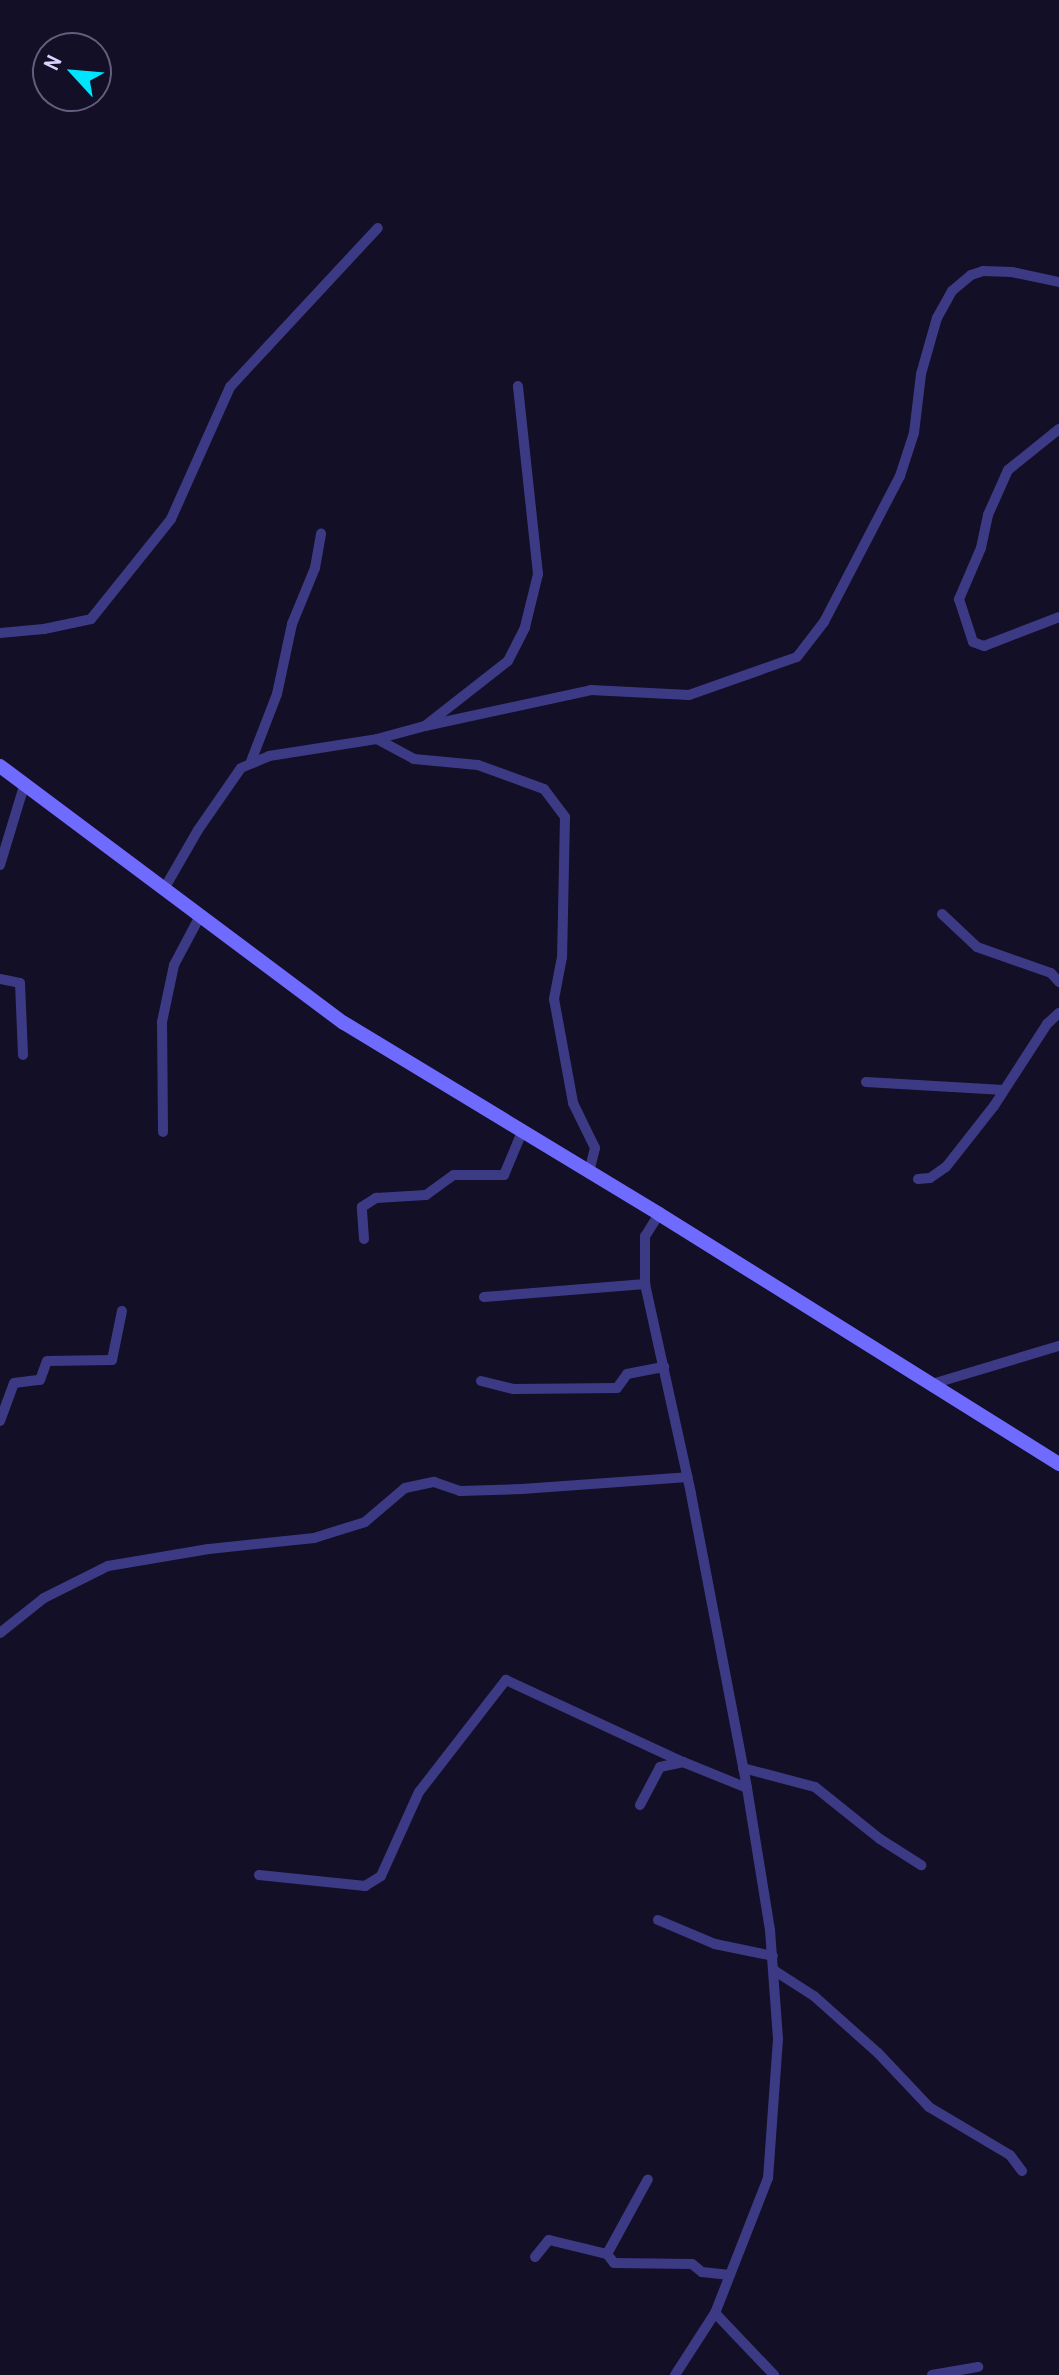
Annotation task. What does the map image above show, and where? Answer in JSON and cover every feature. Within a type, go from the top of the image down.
[{"type":"main road","points":[[0,766],[344,1023],[659,1214],[1059,1464]]},
{"type":"street","points":[[0,633],[44,629],[91,619],[171,519],[230,387],[378,228]]},
{"type":"street","points":[[164,889],[198,830],[241,768],[269,756],[377,739],[591,690],[689,695],[797,657],[824,622],[900,476],[914,433],[921,374],[937,318],[952,291],[971,275],[983,271],[1012,272],[1059,282]]},
{"type":"street","points":[[425,726],[508,661],[525,627],[538,574],[518,386]]},
{"type":"street","points":[[1059,429],[1008,470],[988,515],[981,548],[959,599],[973,642],[984,646],[1059,617]]},
{"type":"street","points":[[250,764],[277,694],[292,624],[315,568],[321,534]]},
{"type":"street","points":[[377,739],[414,759],[478,765],[544,789],[565,817],[562,957],[554,999],[573,1103],[595,1148],[589,1172]]},
{"type":"street","points":[[0,865],[24,786]]},
{"type":"street","points":[[942,914],[977,947],[1051,973],[1059,982]]},
{"type":"street","points":[[163,1132],[162,1022],[174,965],[200,916]]},
{"type":"street","points":[[0,979],[20,983],[23,1055]]},
{"type":"street","points":[[918,1179],[930,1178],[946,1167],[1004,1090],[1047,1024],[1059,1013]]},
{"type":"street","points":[[866,1082],[1004,1090]]},
{"type":"street","points":[[364,1239],[362,1207],[376,1198],[426,1195],[454,1175],[504,1175],[522,1132]]},
{"type":"street","points":[[659,1214],[645,1236],[645,1284],[688,1477],[747,1788],[775,1971],[778,2039],[768,2178],[715,2313],[675,2375]]},
{"type":"street","points":[[484,1297],[645,1284]]},
{"type":"street","points":[[0,1421],[14,1383],[40,1380],[47,1361],[112,1360],[122,1311]]},
{"type":"street","points":[[932,1384],[1059,1346]]},
{"type":"street","points":[[481,1381],[514,1389],[617,1388],[627,1374],[664,1367]]},
{"type":"street","points":[[0,1633],[44,1598],[108,1566],[209,1549],[314,1538],[365,1522],[405,1488],[434,1482],[460,1491],[507,1490],[688,1477]]},
{"type":"street","points":[[259,1875],[365,1886],[381,1876],[419,1792],[506,1680],[683,1762],[747,1788]]},
{"type":"street","points":[[640,1805],[660,1767],[683,1762]]},
{"type":"street","points":[[743,1768],[815,1787],[880,1839],[921,1865]]},
{"type":"street","points":[[658,1920],[715,1944],[773,1956]]},
{"type":"street","points":[[775,1971],[814,1996],[878,2053],[929,2107],[1010,2155],[1022,2171]]},
{"type":"street","points":[[607,2254],[648,2179]]},
{"type":"street","points":[[535,2257],[549,2240],[607,2254],[614,2263],[692,2264],[702,2272],[730,2275]]},
{"type":"street","points":[[715,2313],[774,2375]]},
{"type":"street","points":[[932,2375],[978,2367]]}]
